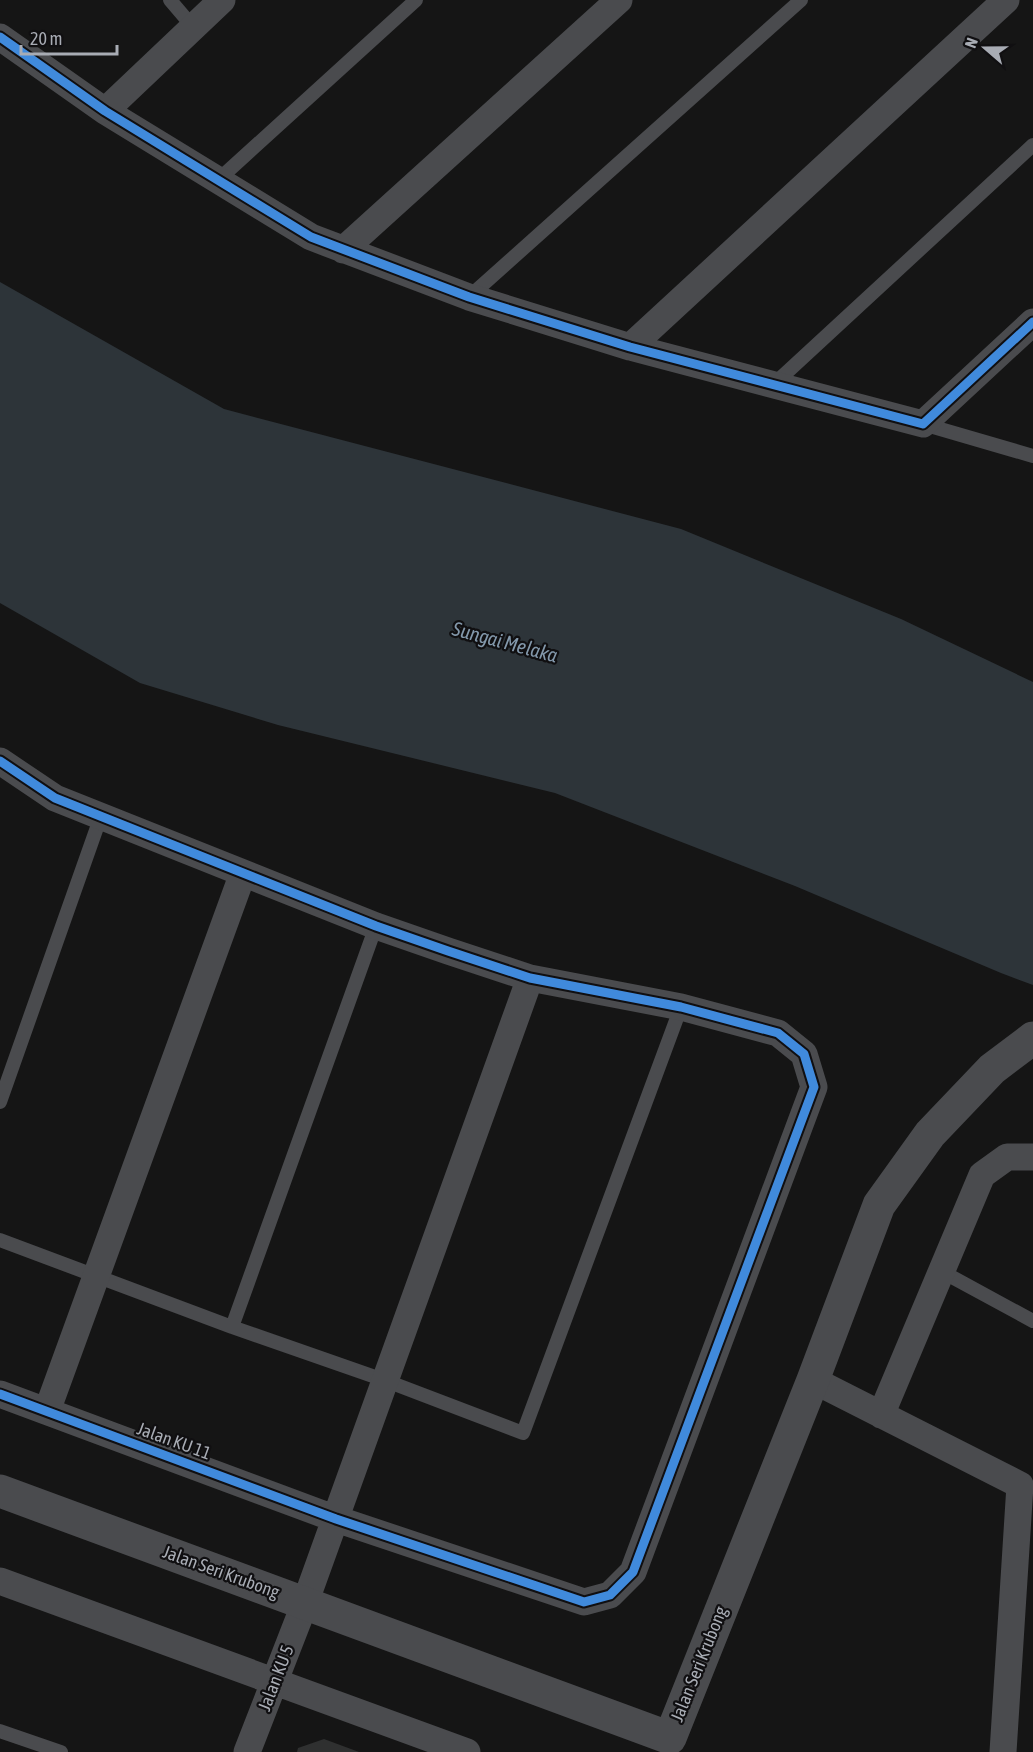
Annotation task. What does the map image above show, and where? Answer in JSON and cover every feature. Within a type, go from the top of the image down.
[{"type":"street","points":[[105,111],[222,0]]},
{"type":"street","points":[[343,250],[619,0]]},
{"type":"street","points":[[630,347],[1006,0]]},
{"type":"street","points":[[0,37],[105,111],[311,237],[469,297],[630,347],[922,424],[1033,322]]},
{"type":"street","name":"Jalan KU 11","points":[[0,761],[55,798],[376,926],[530,978],[681,1007],[778,1033],[804,1054],[814,1087],[633,1572],[610,1595],[584,1602],[336,1519],[0,1394]]},
{"type":"street","points":[[47,1411],[243,873]]},
{"type":"street","name":"Jalan KU 5","points":[[247,1752],[336,1519],[530,978]]},
{"type":"street","name":"Jalan Seri Krubong","points":[[0,1491],[305,1603],[667,1745],[813,1380],[879,1205],[930,1134],[992,1069],[1033,1038]]},
{"type":"street","points":[[881,1414],[982,1175],[1007,1157],[1033,1157]]},
{"type":"street","points":[[813,1380],[1020,1485],[1003,1752]]},
{"type":"street","points":[[0,1581],[467,1752]]},
{"type":"lane","points":[[170,0],[193,27]]},
{"type":"lane","points":[[217,181],[416,0]]},
{"type":"lane","points":[[469,297],[801,0]]},
{"type":"lane","points":[[772,386],[1033,145]]},
{"type":"lane","points":[[922,424],[1033,456]]},
{"type":"lane","points":[[0,1102],[101,816]]},
{"type":"lane","points":[[232,1327],[376,926]]},
{"type":"lane","points":[[0,1240],[523,1433],[681,1007]]},
{"type":"lane","points":[[941,1271],[1033,1321]]},
{"type":"lane","points":[[0,1731],[61,1752]]},
{"type":"water","name":"Sungai Melaka","points":[[0,282],[224,409],[681,529],[901,619],[1033,682],[1033,985],[795,886],[555,793],[278,725],[140,683],[0,603]]},
{"type":"building","points":[[324,1739],[359,1752],[297,1752],[298,1748]]},
{"type":"cycle path","points":[[0,37],[105,111],[311,237],[469,297],[630,347],[923,424],[1033,322]]},
{"type":"cycle path","points":[[0,761],[55,798],[376,926],[530,978],[681,1007],[778,1033],[804,1054],[814,1087],[633,1572],[610,1595],[584,1602],[336,1519],[0,1394]]}]
